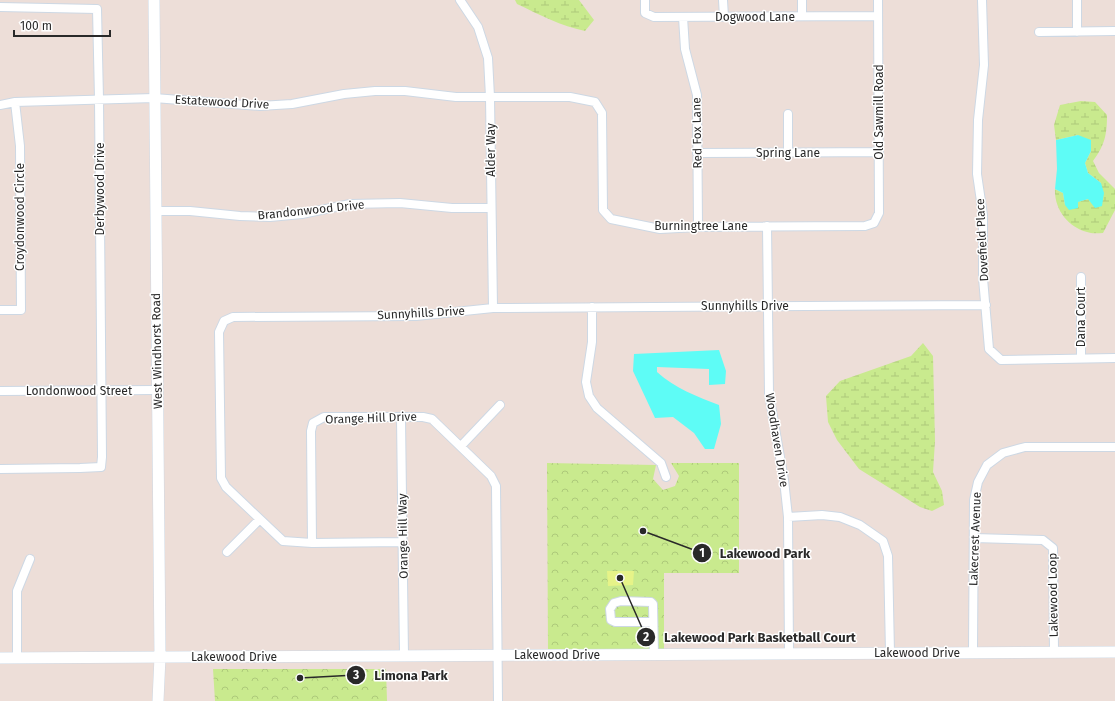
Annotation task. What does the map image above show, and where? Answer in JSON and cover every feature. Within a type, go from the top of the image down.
[{"type":"street","name":"West Windhorst Road","points":[[154,0],[160,657],[158,701]]},
{"type":"street","name":"Alder Way","points":[[460,0],[478,26],[488,58],[490,97],[493,308]]},
{"type":"street","name":"Dogwood Lane","points":[[645,0],[645,13],[654,17],[878,16]]},
{"type":"street","points":[[723,0],[724,17]]},
{"type":"street","points":[[802,0],[802,16]]},
{"type":"street","name":"Old Sawmill Road","points":[[874,223],[880,212],[878,0]]},
{"type":"street","name":"Dovefield Place","points":[[982,0],[984,65],[978,120],[977,174],[982,215],[983,278],[989,349],[1000,360],[1115,358]]},
{"type":"street","points":[[1077,0],[1077,32]]},
{"type":"street","name":"Derbywood Drive","points":[[0,7],[97,9],[101,390],[101,467],[0,469]]},
{"type":"street","name":"Red Fox Lane","points":[[684,17],[685,49],[697,95],[698,227]]},
{"type":"street","points":[[1039,32],[1115,31]]},
{"type":"street","name":"Estatewood Drive","points":[[0,105],[15,102],[154,98],[260,106],[292,104],[344,94],[374,91],[405,92],[456,97],[490,97]]},
{"type":"street","name":"Burningtree Lane","points":[[490,97],[570,97],[595,102],[602,113],[603,210],[611,219],[660,229],[698,227],[866,226],[874,223]]},
{"type":"street","name":"Croydonwood Circle","points":[[0,310],[21,310],[20,146],[15,102]]},
{"type":"street","points":[[788,114],[788,153]]},
{"type":"street","name":"Spring Lane","points":[[697,153],[879,152]]},
{"type":"street","name":"Brandonwood Drive","points":[[155,211],[190,211],[240,216],[270,217],[302,214],[350,204],[400,203],[452,208],[491,208]]},
{"type":"street","name":"Woodhaven Drive","points":[[767,226],[769,394],[784,480],[788,517],[789,653]]},
{"type":"street","name":"Dana Court","points":[[1081,277],[1081,358]]},
{"type":"street","name":"Sunnyhills Drive","points":[[403,542],[283,542],[226,487],[221,478],[219,332],[224,321],[234,317],[416,316],[493,308],[986,305]]},
{"type":"street","points":[[592,307],[592,342],[586,382],[589,396],[597,408],[661,463],[666,477]]},
{"type":"street","name":"Londonwood Street","points":[[0,391],[157,390]]},
{"type":"street","points":[[460,446],[500,405]]},
{"type":"street","name":"Orange Hill Drive","points":[[312,543],[311,431],[313,423],[324,417],[423,417],[432,419],[491,476],[496,486],[498,655]]},
{"type":"street","name":"Orange Hill Way","points":[[402,417],[404,656]]},
{"type":"street","name":"Lakecrest Avenue","points":[[973,652],[974,500],[978,482],[987,465],[1003,452],[1025,447],[1115,447]]},
{"type":"street","points":[[788,517],[822,515],[840,517],[860,525],[883,541],[888,556],[890,653]]},
{"type":"street","points":[[227,552],[259,520]]},
{"type":"street","name":"Lakewood Loop","points":[[974,538],[1043,540],[1053,548],[1054,652]]},
{"type":"street","points":[[17,658],[17,591],[30,559]]},
{"type":"street","points":[[653,622],[615,622],[611,620],[610,609],[614,604],[621,601],[651,602],[653,604],[654,654]]},
{"type":"street","name":"Lakewood Drive","points":[[0,658],[1115,652]]},
{"type":"street","points":[[498,655],[498,701]]},
{"type":"green space","points":[[515,0],[579,0],[594,20],[585,31],[576,29],[517,4]]},
{"type":"green space","points":[[1081,101],[1095,102],[1107,115],[1103,144],[1093,161],[1099,173],[1115,189],[1115,210],[1103,233],[1089,233],[1074,226],[1068,221],[1060,210],[1055,196],[1055,189],[1063,193],[1065,205],[1088,199],[1101,183],[1088,173],[1085,163],[1091,151],[1078,135],[1056,140],[1054,125],[1060,105]]},
{"type":"green space","points":[[923,343],[933,356],[935,441],[933,472],[942,491],[944,505],[932,511],[920,507],[859,469],[837,440],[828,422],[826,396],[840,381],[911,356]]},
{"type":"green space","points":[[547,463],[656,465],[653,479],[663,490],[675,486],[679,476],[671,463],[739,463],[739,573],[664,573],[664,652],[548,652]]},
{"type":"green space","points":[[607,571],[634,571],[633,585],[608,586]]},
{"type":"green space","points":[[213,669],[386,669],[387,701],[215,701]]},
{"type":"water","points":[[1078,135],[1091,140],[1091,151],[1085,163],[1088,173],[1101,183],[1104,193],[1102,206],[1095,208],[1088,199],[1078,202],[1078,208],[1069,210],[1065,205],[1063,193],[1055,189],[1057,169],[1056,140]]},
{"type":"water","points":[[719,350],[726,371],[725,384],[709,385],[709,369],[657,367],[657,372],[671,383],[686,392],[719,405],[721,424],[714,449],[705,449],[694,433],[673,417],[655,418],[633,371],[634,354]]},
{"type":"place","name":"Lakewood Park","points":[[643,531]]},
{"type":"place","name":"Lakewood Park Basketball Court","points":[[620,578]]},
{"type":"place","name":"Limona Park","points":[[300,678]]}]
